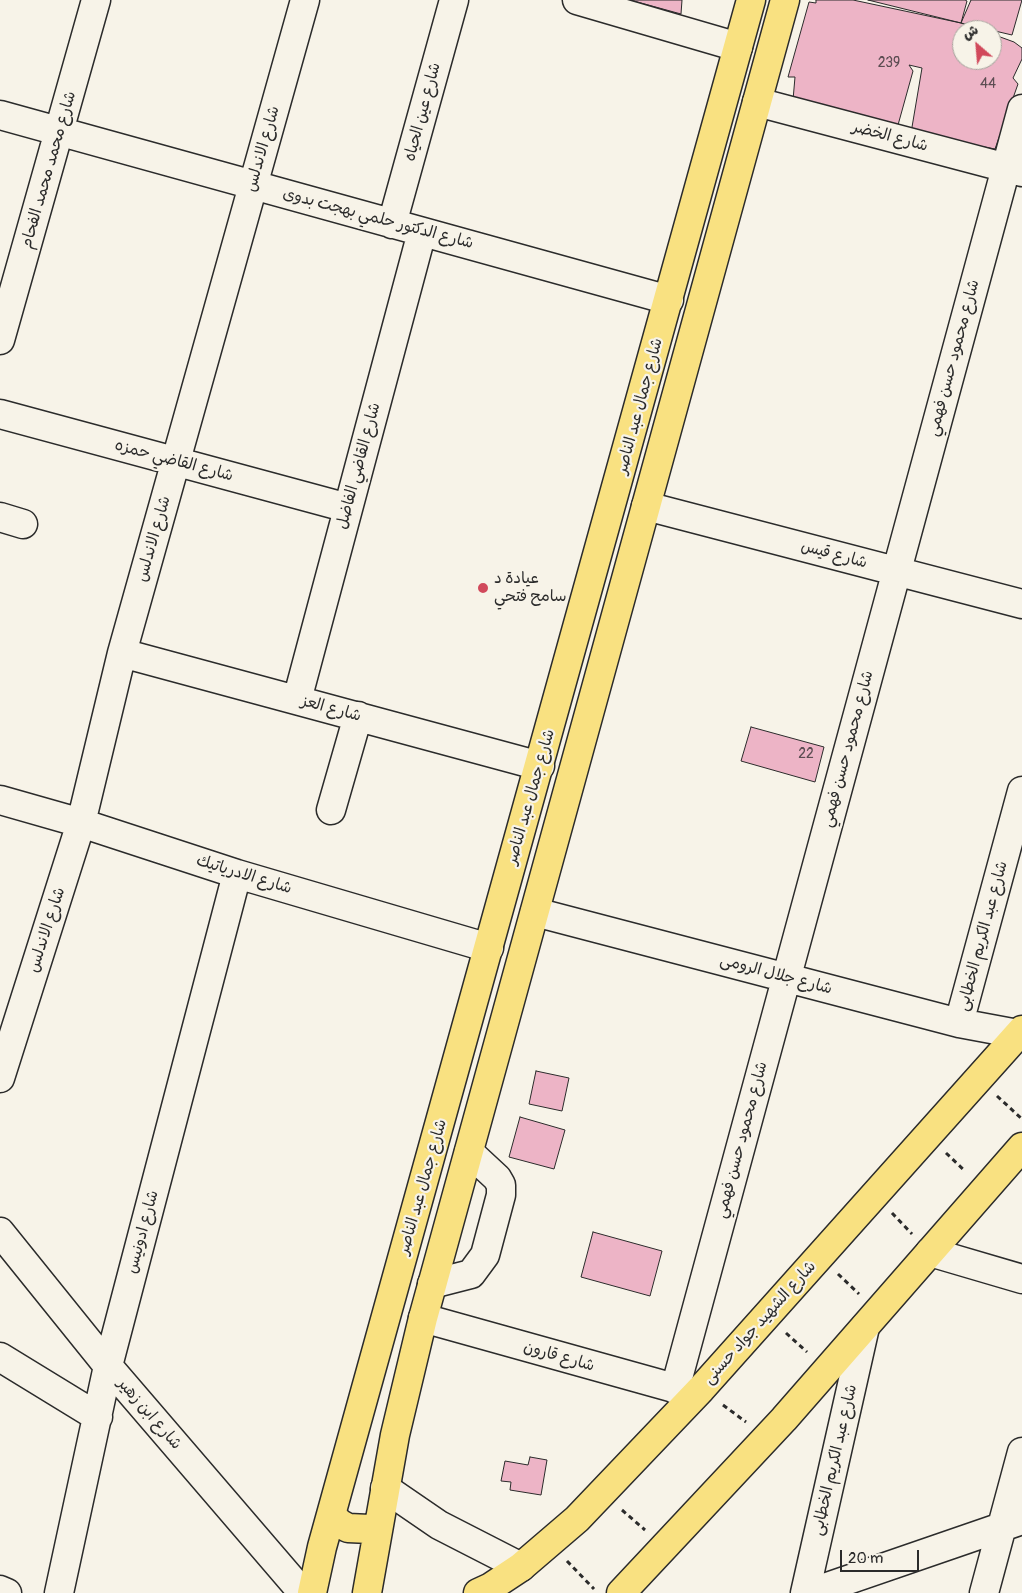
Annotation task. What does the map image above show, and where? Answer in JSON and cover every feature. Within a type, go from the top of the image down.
[{"type":"main road","name":"شارع جمال عبد الناصر","points":[[312,1593],[751,0]]},
{"type":"main road","name":"شارع جمال عبد الناصر","points":[[367,1593],[385,1488],[423,1318],[785,0]]},
{"type":"main road","name":"شارع الشهيد جواد حسنى","points":[[478,1593],[533,1564],[602,1493],[691,1391],[767,1315],[1020,1032]]},
{"type":"main road","points":[[621,1593],[827,1371],[1022,1146]]},
{"type":"main road","points":[[332,1515],[339,1523],[354,1530],[370,1529],[380,1525]]},
{"type":"street","name":"شارع محمد محمد الفحام","points":[[0,340],[96,0]]},
{"type":"street","name":"شارع الاندلس","points":[[0,1078],[81,823],[122,653],[305,0]]},
{"type":"street","name":"شارع عين الحياه","points":[[392,224],[454,0]]},
{"type":"street","points":[[577,0],[738,47]]},
{"type":"street","name":"شارع الخضر","points":[[757,102],[1014,170]]},
{"type":"street","name":"شارع محمود حسن فهمي","points":[[691,1391],[786,978],[897,571],[1014,170],[1022,109]]},
{"type":"street","name":"شارع الدكتور حلمي بهجت بدوى","points":[[0,115],[669,300]]},
{"type":"street","name":"شارع القاضي الفاضل","points":[[297,700],[422,232]]},
{"type":"street","name":"شارع القاضي حمزه","points":[[0,414],[348,508]]},
{"type":"street","name":"شارع قيس","points":[[646,506],[1022,604]]},
{"type":"street","name":"شارع العز","points":[[122,653],[540,766]]},
{"type":"street","points":[[331,810],[358,716]]},
{"type":"street","name":"شارع عبد الكريم الخطابى","points":[[959,1023],[1022,791]]},
{"type":"street","name":"شارع الادرياتيك","points":[[0,800],[81,823],[236,874],[490,948]]},
{"type":"street","name":"شارع ادونيس","points":[[59,1593],[108,1366],[236,874]]},
{"type":"street","name":"شارع جلال الرومى","points":[[535,912],[959,1023],[1020,1032]]},
{"type":"street","points":[[432,1284],[471,1274],[485,1255],[501,1195],[501,1185],[497,1178],[468,1152]]},
{"type":"street","name":"شارع ابن زهير","points":[[0,1232],[108,1366],[303,1593]]},
{"type":"street","points":[[930,1252],[1022,1279]]},
{"type":"street","name":"شارع قارون","points":[[423,1318],[691,1391]]},
{"type":"street","name":"شارع عبد الكريم الخطابى","points":[[805,1593],[872,1319]]},
{"type":"street","points":[[0,1357],[98,1417]]},
{"type":"street","points":[[984,1593],[1012,1524],[1022,1452]]},
{"type":"street","points":[[385,1488],[439,1525],[533,1564]]},
{"type":"street","points":[[810,1593],[1012,1524]]},
{"type":"street","points":[[0,1590],[7,1593]]},
{"type":"path","points":[[978,1078],[1022,1119]]},
{"type":"path","points":[[928,1134],[984,1190]]},
{"type":"path","points":[[875,1194],[930,1252]]},
{"type":"path","points":[[818,1258],[872,1319]]},
{"type":"path","points":[[767,1315],[827,1371]]},
{"type":"path","points":[[691,1391],[767,1437]]},
{"type":"path","points":[[602,1493],[665,1547]]},
{"type":"path","points":[[533,1564],[598,1593]]},
{"type":"building","points":[[630,0],[682,0],[681,14]]},
{"type":"building","points":[[816,0],[853,0],[952,21],[952,70],[1002,70],[1002,38],[1014,42],[1022,48],[1022,59],[1013,78],[1018,84],[995,149],[911,133],[922,68],[909,65],[913,71],[898,125],[793,100],[795,77],[788,77],[809,2],[816,3]]},
{"type":"building","points":[[868,0],[967,1],[962,20],[952,21]]},
{"type":"building","points":[[971,0],[1022,0],[1012,35],[1002,33],[1002,20],[962,20]]},
{"type":"building","points":[[751,727],[824,747],[815,782],[741,761]]},
{"type":"building","points":[[536,1071],[569,1078],[562,1111],[529,1104]]},
{"type":"building","points":[[520,1117],[565,1130],[554,1169],[509,1157]]},
{"type":"building","points":[[593,1232],[662,1251],[650,1296],[581,1277]]},
{"type":"building","points":[[530,1457],[547,1460],[541,1495],[510,1490],[511,1482],[501,1481],[505,1461],[528,1465]]},
{"type":"place","name":"عيادة د سامح فتحي","points":[[483,588]]}]
